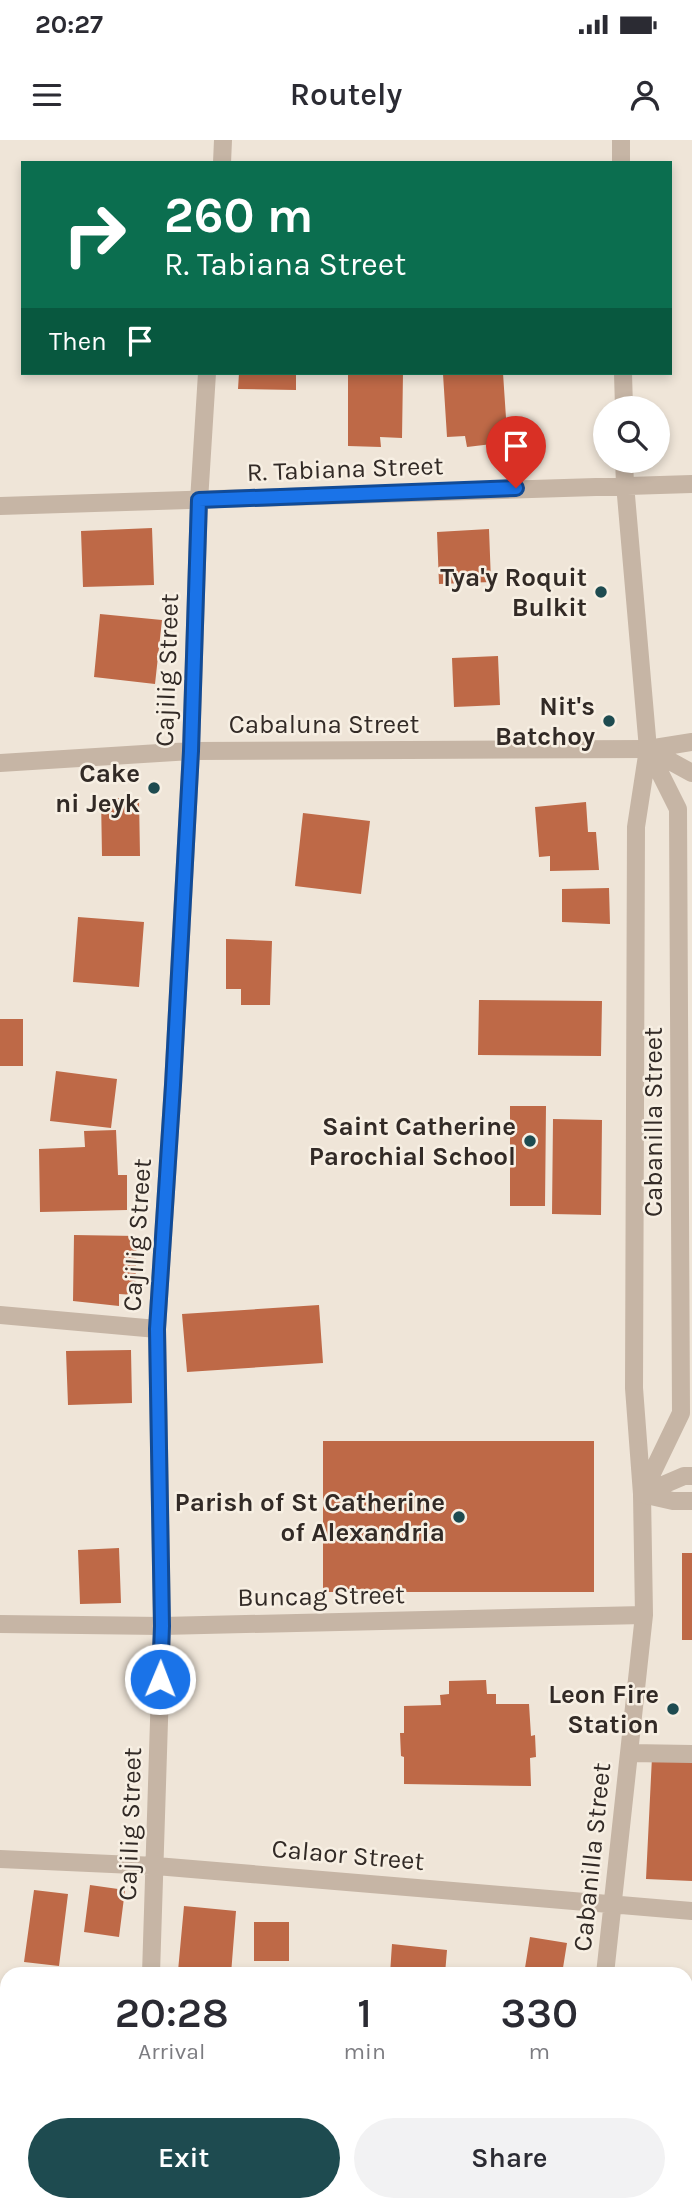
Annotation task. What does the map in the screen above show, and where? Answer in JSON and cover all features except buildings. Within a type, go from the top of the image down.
[{"type":"street","points":[[222,161],[223,140]]},
{"type":"street","points":[[621,140],[621,161]]},
{"type":"street","name":"Cajilig Street","points":[[151,1967],[162,1626],[157,1329],[191,751],[199,500],[207,375]]},
{"type":"street","points":[[623,375],[624,396]]},
{"type":"street","name":"Cabanilla Street","points":[[606,1967],[644,1615],[642,1494],[634,1388],[636,827],[648,749],[625,473]]},
{"type":"street","name":"R. Tabiana Street","points":[[0,506],[625,484],[692,484]]},
{"type":"street","name":"Cabaluna Street","points":[[0,762],[191,751],[648,749],[692,742]]},
{"type":"street","name":"Cabanilla Street","points":[[642,1494],[681,1413],[678,808],[648,749]]},
{"type":"street","name":"Cabaluna Street","points":[[648,749],[692,773]]},
{"type":"street","points":[[0,1315],[157,1329]]},
{"type":"street","points":[[642,1494],[684,1476],[692,1476]]},
{"type":"street","points":[[642,1494],[692,1502]]},
{"type":"street","name":"Buncag Street","points":[[0,1624],[162,1626],[644,1615]]},
{"type":"street","points":[[630,1753],[692,1754]]},
{"type":"street","name":"Calaor Street","points":[[0,1859],[156,1866],[692,1911]]},
{"type":"place","name":"Tya'y Roquit Bulkit","points":[[601,592]]},
{"type":"place","name":"Nit's Batchoy","points":[[609,721]]},
{"type":"place","name":"Cake ni Jeyk","points":[[154,788]]},
{"type":"place","name":"Saint Catherine Parochial School","points":[[530,1141]]},
{"type":"place","name":"Parish of St Catherine of Alexandria","points":[[459,1517]]},
{"type":"place","name":"Leon Fire Station","points":[[673,1709]]},
{"type":"route","points":[[160,1679],[162,1626],[157,1329],[191,751],[199,500],[516,488]]}]
